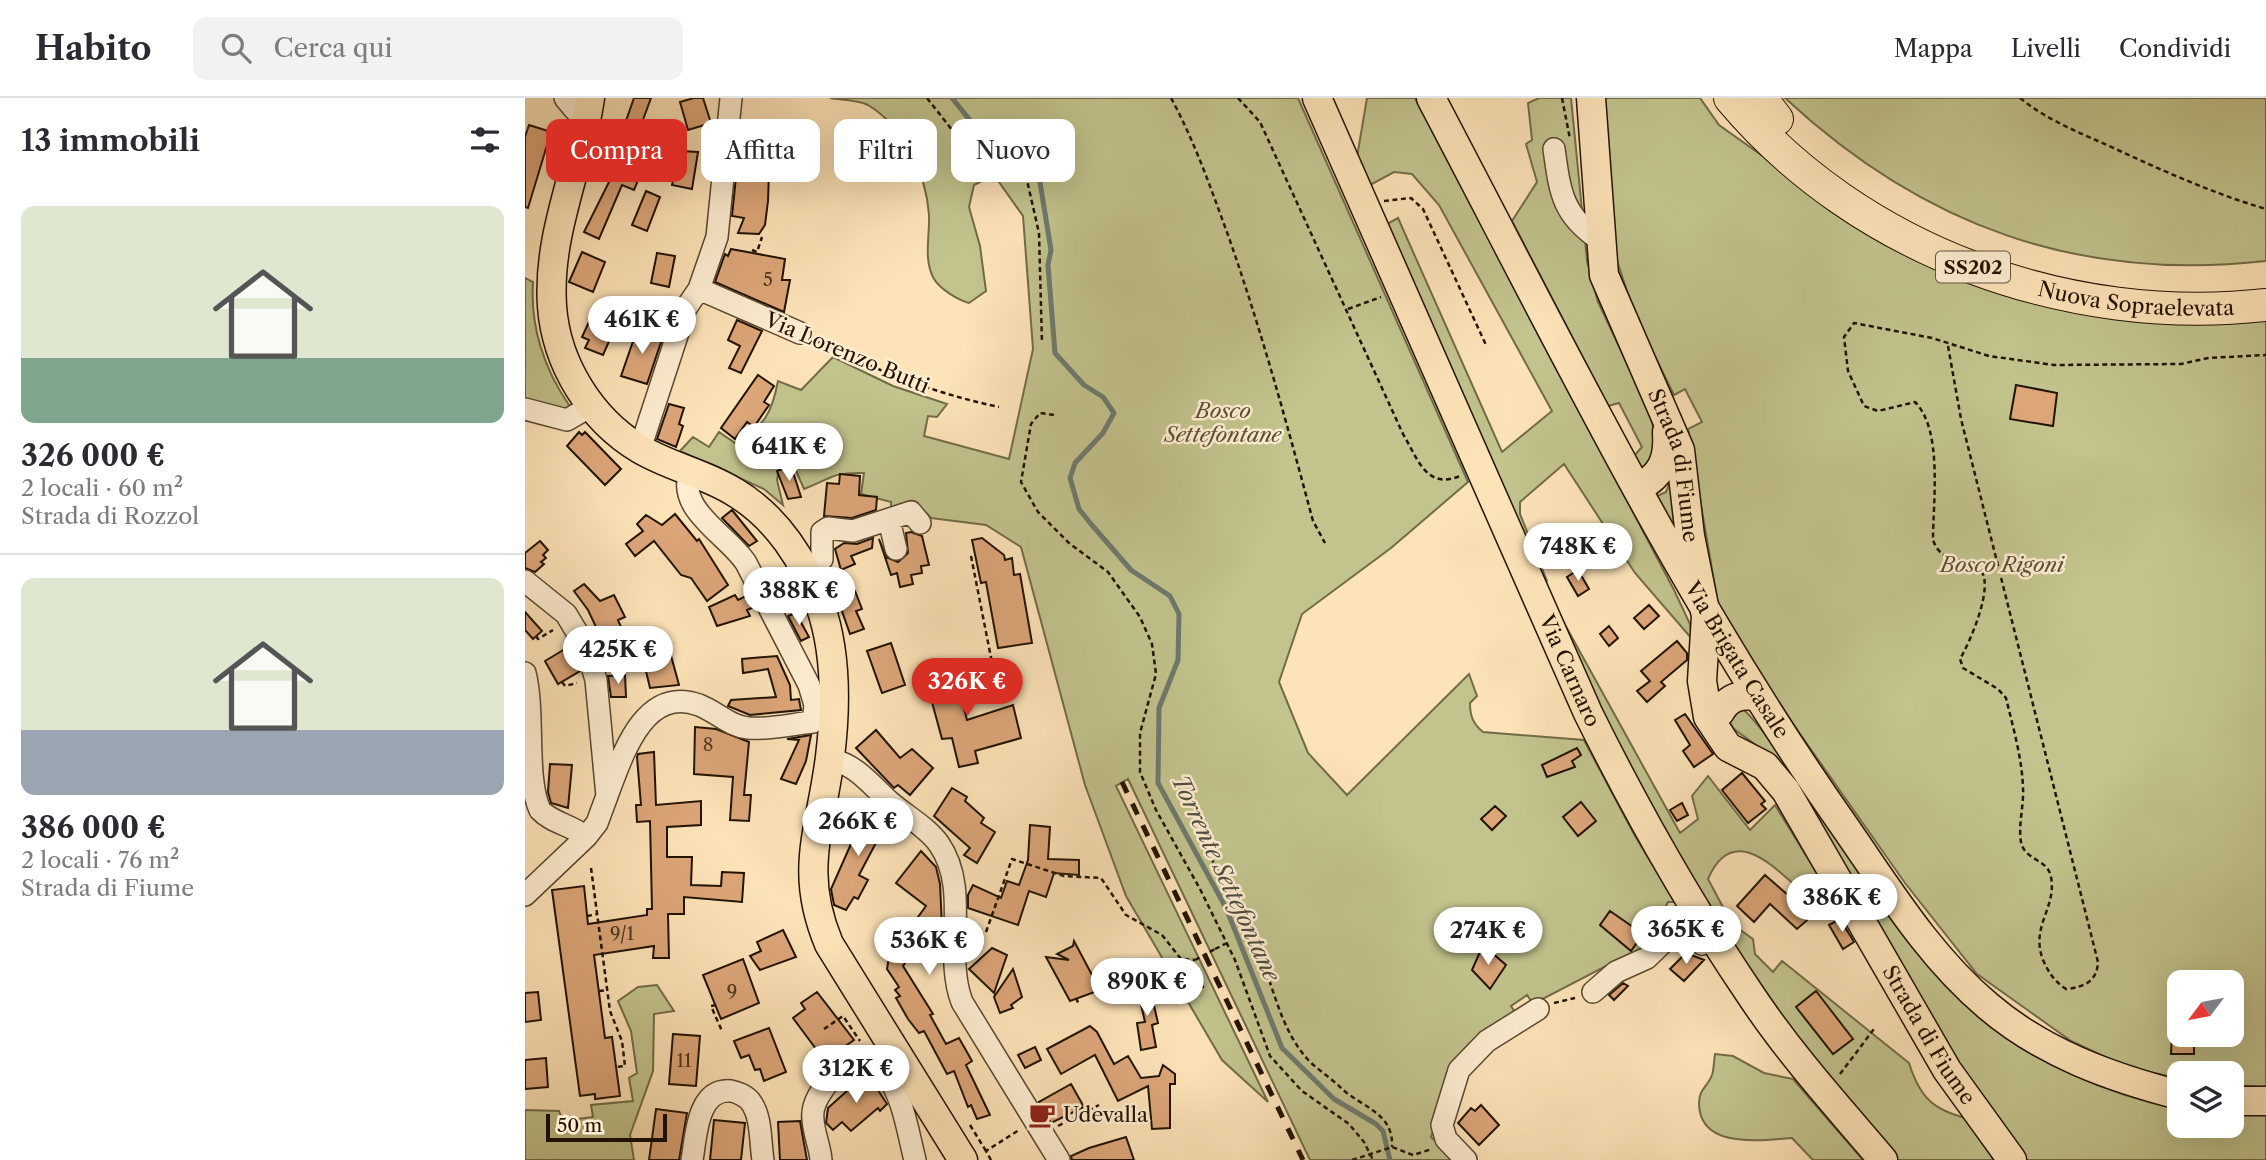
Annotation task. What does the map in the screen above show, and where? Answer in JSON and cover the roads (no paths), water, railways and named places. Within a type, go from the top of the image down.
[{"type":"highway","name":"Nuova Sopraelevata","points":[[1727,98],[1765,113],[1882,201],[1967,244],[2017,262],[2095,282],[2138,286],[2185,290],[2266,285]]},
{"type":"highway","name":"Nuova Sopraelevata","points":[[1765,113],[1835,193],[1913,242],[2008,281],[2094,302],[2189,310],[2266,305]]},
{"type":"main road","name":"Via Carnaro","points":[[1317,98],[1605,748],[1668,864],[1751,996],[1826,1093],[1883,1160]]},
{"type":"main road","name":"Via Brigata Casale","points":[[1431,98],[1706,615],[1755,696],[1909,918],[1961,982],[1990,1008],[2064,1056],[2127,1082],[2167,1092]]},
{"type":"main road","name":"Strada di Fiume","points":[[1591,98],[1604,275],[1680,450],[1690,536],[1706,615],[1702,681],[1708,716],[1716,733],[1728,747],[1765,766],[1786,792],[1947,1069],[2013,1160]]},
{"type":"main road","points":[[589,106],[561,214],[552,305],[564,360],[591,406],[615,431],[640,449],[736,493],[782,534],[806,572],[821,607],[830,649],[834,690],[830,760],[812,860],[812,887],[818,919],[835,953],[975,1156]]},
{"type":"main road","points":[[1638,488],[1658,475],[1665,464],[1668,449],[1665,412]]},
{"type":"main road","points":[[1706,615],[1720,712],[1730,733],[1765,766]]},
{"type":"main road","points":[[1720,712],[1732,699],[1744,695],[1755,696]]},
{"type":"main road","points":[[2244,1101],[2266,1101]]},
{"type":"street","points":[[565,98],[575,110],[589,106]]},
{"type":"street","points":[[640,449],[686,307],[699,289],[717,237],[731,98]]},
{"type":"street","points":[[1555,149],[1560,189],[1565,203],[1578,224],[1600,240]]},
{"type":"street","name":"Via Lorenzo Butti","points":[[699,289],[800,333]]},
{"type":"street","points":[[525,409],[567,420],[591,406]]},
{"type":"street","points":[[525,895],[586,837],[597,823],[639,727],[649,711],[661,706],[695,704],[714,711],[728,722],[746,727],[813,722],[815,705],[809,685],[746,563],[737,549],[688,498],[686,485],[690,472]]},
{"type":"street","points":[[806,572],[822,559],[822,532],[828,528],[853,531],[911,512],[920,523]]},
{"type":"street","points":[[890,520],[896,549]]},
{"type":"street","points":[[525,581],[566,614],[587,649],[596,680],[607,796]]},
{"type":"street","points":[[525,673],[526,763],[532,800],[552,819],[577,829],[586,837]]},
{"type":"street","points":[[830,760],[855,768],[925,829],[946,855],[954,904],[954,981],[972,1020],[1059,1160]]},
{"type":"street","points":[[1593,992],[1616,972],[1647,958],[1678,928],[1702,944],[1713,938]]},
{"type":"street","points":[[1466,1160],[1446,1139],[1442,1125],[1459,1070],[1487,1041],[1538,1009]]},
{"type":"street","points":[[821,1160],[813,1112],[820,1095],[850,1064],[863,1058],[873,1061],[887,1074],[915,1160]]},
{"type":"street","points":[[692,1160],[702,1108],[710,1097],[721,1091],[733,1091],[751,1101],[756,1115],[763,1160]]},
{"type":"street","points":[[906,1160],[907,1131]]},
{"type":"waterway","name":"Torrente Settefontane","points":[[952,98],[981,134],[1028,161],[1038,170],[1051,250],[1048,265],[1055,353],[1084,385],[1103,397],[1114,413],[1103,433],[1075,463],[1070,478],[1079,509],[1131,570],[1170,596],[1179,614],[1178,660],[1159,708],[1158,783],[1226,908],[1282,1048],[1334,1099],[1383,1131],[1390,1160]]},
{"type":"railway","points":[[1122,782],[1303,1160]]},
{"type":"place","name":"Udevalla","points":[[1042,1115]]},
{"type":"park label","name":"Bosco Settefontane","points":[[1223,423]]},
{"type":"park label","name":"Bosco Rigoni","points":[[2002,565]]}]
